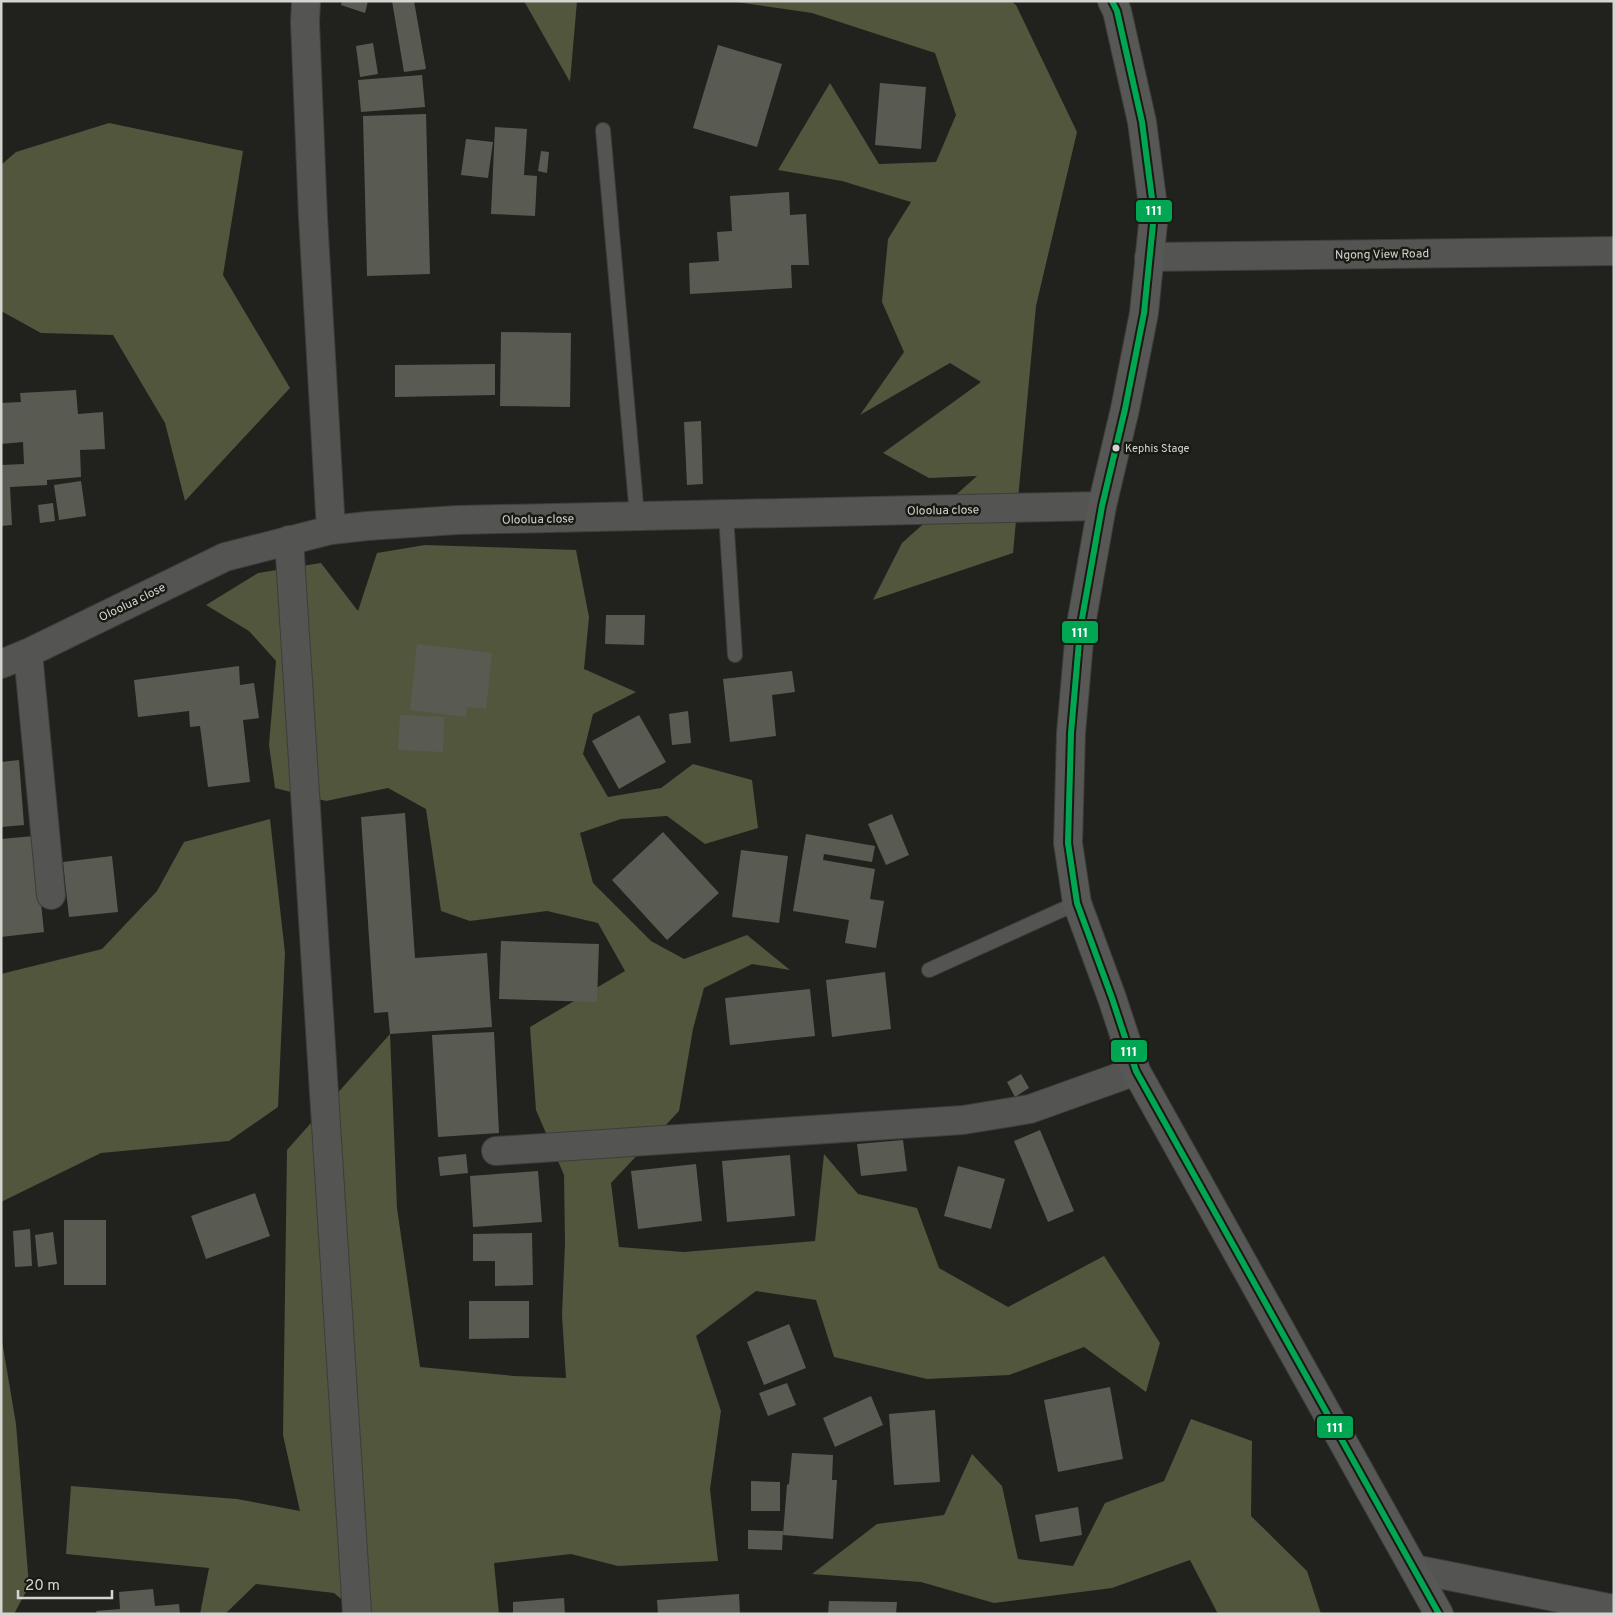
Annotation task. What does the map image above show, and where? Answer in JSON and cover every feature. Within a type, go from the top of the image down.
[{"type":"main road","points":[[1112,1],[1117,11],[1142,122],[1154,214],[1144,313],[1125,409],[1102,506],[1080,630],[1071,733],[1068,843],[1077,902],[1136,1071],[1439,1614]]},
{"type":"street","points":[[306,1],[305,22],[313,217],[331,530]]},
{"type":"street","name":"Ngong View Road","points":[[1149,257],[1614,251]]},
{"type":"street","name":"Oloolua close","points":[[1,664],[28,653],[225,557],[331,530],[457,520],[1102,506]]},
{"type":"street","points":[[289,540],[357,1614]]},
{"type":"street","points":[[28,653],[50,895]]},
{"type":"street","points":[[496,1151],[963,1120],[1030,1109],[1136,1071]]},
{"type":"street","points":[[1414,1569],[1614,1608]]},
{"type":"lane","points":[[603,130],[637,516]]},
{"type":"lane","points":[[726,515],[735,655]]},
{"type":"lane","points":[[929,970],[1077,902]]},
{"type":"green space","points":[[524,1],[577,1],[570,82]]},
{"type":"green space","points":[[729,1],[1011,1],[1016,5],[1077,132],[1036,306],[1013,553],[873,600],[902,543],[977,476],[929,478],[883,453],[981,382],[950,363],[860,415],[904,352],[882,302],[888,239],[911,202],[842,181],[778,170],[830,83],[879,164],[936,162],[956,115],[935,53],[812,13]]},
{"type":"green space","points":[[109,123],[243,151],[223,275],[290,388],[185,501],[165,423],[113,335],[41,333],[1,311],[1,165],[16,152]]},
{"type":"green space","points":[[425,545],[576,550],[589,617],[584,669],[636,692],[593,714],[583,754],[608,797],[661,788],[693,764],[752,780],[758,828],[705,844],[667,816],[621,819],[580,833],[593,883],[651,941],[684,959],[747,935],[790,970],[752,964],[704,988],[693,1029],[679,1111],[611,1183],[619,1247],[684,1252],[815,1241],[824,1154],[858,1194],[917,1208],[939,1268],[1008,1307],[1104,1256],[1160,1343],[1146,1392],[1084,1347],[1009,1375],[927,1379],[834,1357],[816,1300],[756,1291],[696,1336],[721,1411],[710,1489],[718,1561],[618,1566],[571,1554],[494,1563],[499,1614],[359,1614],[334,1593],[256,1584],[225,1614],[200,1614],[209,1568],[66,1554],[71,1486],[237,1499],[300,1511],[283,1435],[287,1150],[390,1034],[397,1208],[420,1367],[514,1376],[566,1378],[562,1315],[565,1243],[564,1175],[536,1110],[530,1027],[625,971],[598,923],[547,911],[470,921],[441,911],[426,809],[388,788],[326,801],[275,788],[269,745],[276,661],[249,631],[206,605],[258,573],[321,563],[358,611],[377,553]]},
{"type":"green space","points":[[270,819],[285,953],[278,1107],[229,1141],[101,1153],[1,1202],[1,974],[102,949],[157,891],[184,842]]},
{"type":"green space","points":[[1,1335],[16,1424],[29,1586],[14,1614],[1,1614]]},
{"type":"green space","points":[[1191,1419],[1252,1441],[1251,1516],[1307,1571],[1321,1614],[1218,1614],[1190,1560],[1112,1588],[994,1603],[921,1582],[812,1574],[877,1524],[944,1515],[972,1454],[1002,1486],[1018,1559],[1073,1566],[1105,1503],[1164,1481]]},
{"type":"building","points":[[342,1],[368,1],[365,13],[341,5]]},
{"type":"building","points":[[392,1],[414,1],[426,69],[404,72]]},
{"type":"building","points":[[373,43],[378,74],[360,77],[356,46]]},
{"type":"building","points":[[718,45],[782,64],[757,147],[693,128]]},
{"type":"building","points":[[422,75],[425,107],[361,112],[358,80]]},
{"type":"building","points":[[880,83],[926,87],[921,149],[875,145]]},
{"type":"building","points":[[426,114],[430,274],[367,276],[363,116]]},
{"type":"building","points":[[495,127],[527,129],[524,175],[537,176],[535,216],[491,214]]},
{"type":"building","points":[[466,139],[493,142],[488,178],[461,175]]},
{"type":"building","points":[[541,151],[549,152],[547,173],[538,171]]},
{"type":"building","points":[[789,192],[790,215],[806,214],[809,265],[791,265],[792,288],[690,294],[689,263],[719,261],[717,232],[732,231],[730,196]]},
{"type":"building","points":[[501,332],[571,333],[570,407],[500,406]]},
{"type":"building","points":[[495,364],[495,395],[395,397],[395,365]]},
{"type":"building","points":[[76,390],[78,414],[103,412],[105,449],[80,450],[81,477],[47,480],[47,485],[10,487],[12,525],[1,526],[1,465],[24,464],[23,442],[1,444],[1,403],[21,402],[20,393]]},
{"type":"building","points":[[701,421],[703,484],[687,485],[684,422]]},
{"type":"building","points":[[81,481],[86,516],[59,520],[54,485]]},
{"type":"building","points":[[53,503],[55,521],[40,523],[38,505]]},
{"type":"building","points":[[606,615],[645,615],[644,645],[605,644]]},
{"type":"building","points":[[417,644],[492,653],[486,709],[467,707],[466,717],[410,710]]},
{"type":"building","points":[[239,666],[240,685],[254,683],[259,718],[243,720],[250,782],[208,787],[200,726],[190,727],[189,711],[138,717],[134,680]]},
{"type":"building","points":[[792,671],[795,692],[772,695],[776,736],[730,742],[723,679]]},
{"type":"building","points":[[688,711],[691,743],[672,745],[669,714]]},
{"type":"building","points":[[400,715],[444,717],[443,752],[398,750]]},
{"type":"building","points":[[639,715],[666,762],[619,789],[592,741]]},
{"type":"building","points":[[19,760],[24,825],[1,827],[1,762]]},
{"type":"building","points":[[405,813],[415,958],[487,953],[492,1027],[390,1034],[388,1012],[374,1013],[361,817]]},
{"type":"building","points":[[892,814],[909,855],[886,865],[868,824]]},
{"type":"building","points":[[663,832],[719,893],[667,940],[612,880]]},
{"type":"building","points":[[806,834],[875,846],[872,862],[824,854],[823,860],[875,869],[870,899],[884,901],[876,948],[845,943],[849,920],[793,911]]},
{"type":"building","points":[[34,836],[44,932],[1,937],[1,839]]},
{"type":"building","points":[[741,850],[788,856],[779,923],[732,917]]},
{"type":"building","points":[[112,856],[118,912],[69,917],[63,862]]},
{"type":"building","points":[[501,941],[599,944],[597,1002],[499,999]]},
{"type":"building","points":[[885,972],[891,1029],[832,1037],[826,980]]},
{"type":"building","points":[[810,989],[815,1036],[730,1045],[725,998]]},
{"type":"building","points":[[494,1032],[499,1133],[438,1137],[432,1035]]},
{"type":"building","points":[[1021,1074],[1029,1088],[1015,1097],[1007,1082]]},
{"type":"building","points":[[1040,1130],[1074,1211],[1048,1222],[1014,1141]]},
{"type":"building","points":[[903,1140],[907,1171],[861,1176],[857,1144]]},
{"type":"building","points":[[466,1154],[468,1173],[440,1176],[438,1157]]},
{"type":"building","points":[[790,1155],[795,1216],[727,1222],[722,1161]]},
{"type":"building","points":[[696,1164],[702,1221],[638,1229],[631,1171]]},
{"type":"building","points":[[958,1166],[1005,1179],[991,1229],[944,1216]]},
{"type":"building","points":[[538,1171],[542,1222],[473,1227],[470,1176]]},
{"type":"building","points":[[255,1193],[270,1236],[206,1259],[191,1216]]},
{"type":"building","points":[[64,1220],[106,1220],[106,1285],[64,1285]]},
{"type":"building","points":[[30,1229],[32,1266],[15,1267],[13,1231]]},
{"type":"building","points":[[53,1232],[57,1264],[38,1267],[35,1235]]},
{"type":"building","points":[[532,1233],[533,1285],[495,1286],[495,1261],[473,1261],[473,1234]]},
{"type":"building","points":[[469,1301],[529,1301],[529,1338],[469,1339]]},
{"type":"building","points":[[789,1324],[806,1368],[764,1385],[747,1342]]},
{"type":"building","points":[[787,1383],[796,1405],[768,1416],[759,1393]]},
{"type":"building","points":[[1110,1387],[1123,1459],[1058,1472],[1044,1400]]},
{"type":"building","points":[[871,1396],[883,1425],[835,1447],[823,1418]]},
{"type":"building","points":[[935,1410],[940,1482],[894,1485],[889,1414]]},
{"type":"building","points":[[792,1453],[833,1455],[832,1480],[837,1480],[833,1539],[783,1535]]},
{"type":"building","points":[[751,1481],[780,1482],[780,1511],[751,1511]]},
{"type":"building","points":[[1078,1507],[1082,1535],[1040,1542],[1035,1515]]},
{"type":"building","points":[[748,1530],[783,1531],[782,1550],[748,1549]]},
{"type":"building","points":[[153,1589],[155,1606],[179,1604],[180,1614],[97,1614],[96,1611],[120,1609],[119,1592]]},
{"type":"building","points":[[739,1594],[740,1614],[658,1614],[657,1600]]},
{"type":"building","points":[[564,1598],[565,1614],[513,1614],[513,1602]]},
{"type":"building","points":[[829,1601],[897,1602],[896,1614],[828,1614]]},
{"type":"transit line","name":"111","points":[[1112,1],[1117,11],[1142,122],[1154,214],[1144,313],[1125,409],[1102,506],[1080,630],[1071,733],[1068,843],[1077,903],[1112,998],[1136,1071],[1439,1614]]},
{"type":"place","name":"Kephis Stage","points":[[1116,448]]}]
